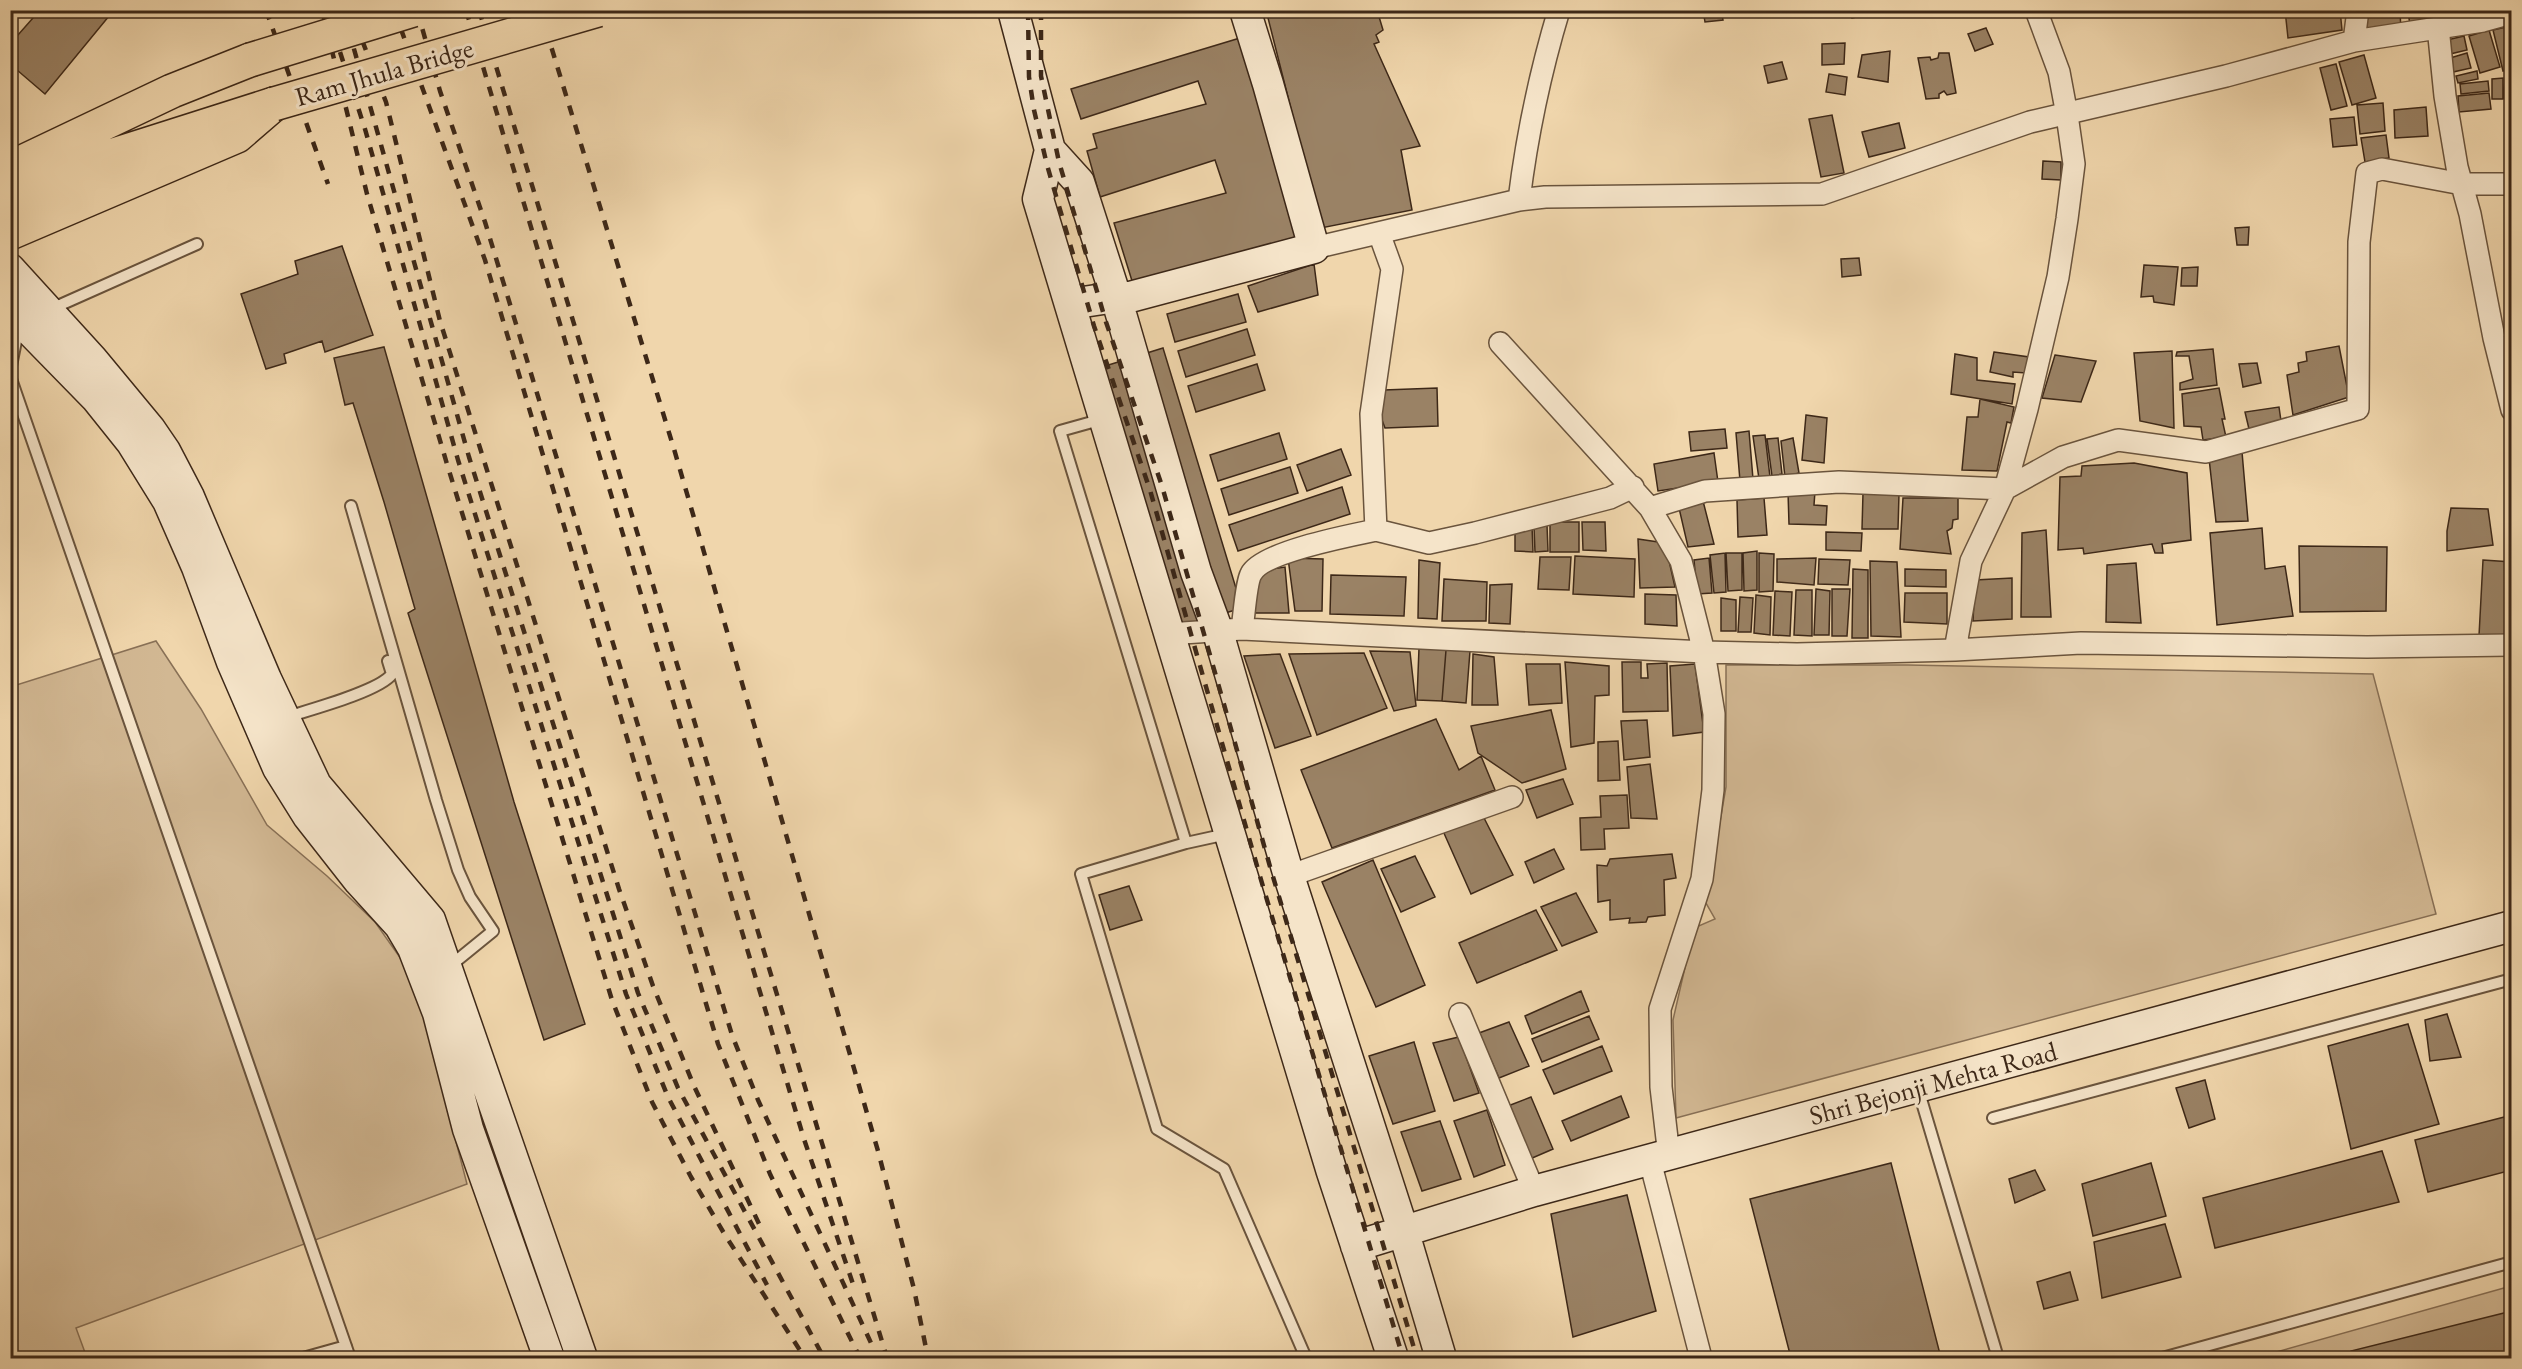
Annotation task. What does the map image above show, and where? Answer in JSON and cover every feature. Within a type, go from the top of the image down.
[{"type":"main road","name":"Ram Jhula Bridge","points":[[10,168],[172,91],[250,60],[413,10]]},
{"type":"main road","name":"Ram Jhula Bridge","points":[[10,201],[114,155],[274,104],[598,10]]},
{"type":"main road","points":[[1013,10],[1050,150],[1079,183],[1116,297],[1196,572],[1229,629],[1289,876],[1404,1233],[1441,1359]]},
{"type":"main road","points":[[1070,304],[1130,297],[1314,248],[1269,84],[1245,10]]},
{"type":"main road","points":[[10,233],[237,136],[274,104]]},
{"type":"main road","points":[[1050,150],[1038,199],[1168,634],[1356,1246],[1393,1359]]},
{"type":"main road","points":[[10,269],[106,376],[150,429],[165,451],[189,497],[284,718],[316,785],[430,920],[582,1359]]},
{"type":"main road","points":[[15,315],[96,398],[132,443],[168,501],[197,567],[232,662],[278,768],[308,816],[359,881],[400,926],[413,948],[438,1013],[475,1151],[549,1359]]},
{"type":"main road","name":"Shri Bejonji Mehta Road","points":[[1356,1246],[1534,1191],[2511,926]]},
{"type":"street","points":[[1519,200],[1527,139],[1539,78],[1559,10]]},
{"type":"street","points":[[1955,650],[1971,561],[2005,489],[2027,410],[2058,277],[2074,164],[2059,72],[2036,10]]},
{"type":"street","points":[[2354,41],[2358,10]]},
{"type":"street","points":[[1314,248],[1519,200],[1822,194],[2030,122],[2226,76],[2354,41],[2483,21],[2511,13]]},
{"type":"street","points":[[2438,27],[2445,96],[2494,338],[2511,410]]},
{"type":"street","points":[[1650,508],[1705,491],[1839,482],[2005,489],[2063,457],[2118,440],[2206,452],[2358,409],[2359,242],[2367,172],[2382,170],[2462,184],[2511,184]]},
{"type":"street","points":[[1376,530],[1371,414],[1392,269],[1379,233]]},
{"type":"street","points":[[1500,343],[1650,508],[1681,561],[1704,652],[1714,714],[1713,790],[1702,879],[1660,1009],[1659,1158],[1701,1359]]},
{"type":"street","points":[[1229,629],[1251,574],[1260,565],[1275,557],[1329,540],[1376,530],[1429,543],[1610,498],[1633,487]]},
{"type":"street","points":[[1168,634],[1229,629],[1704,652],[1797,654],[1955,650],[2080,643],[2367,647],[2511,645]]},
{"type":"street","points":[[1289,876],[1512,797]]},
{"type":"street","points":[[1460,1014],[1534,1191]]},
{"type":"lane","points":[[48,310],[197,244]]},
{"type":"lane","points":[[10,371],[15,315]]},
{"type":"lane","points":[[10,376],[350,1359]]},
{"type":"lane","points":[[1104,419],[1060,431],[1186,843]]},
{"type":"lane","points":[[351,506],[458,870],[470,897],[493,931],[447,968]]},
{"type":"lane","points":[[284,718],[338,701],[389,679],[392,674],[379,631],[386,629]]},
{"type":"lane","points":[[1230,834],[1186,843],[1081,874],[1157,1129],[1224,1169],[1305,1359]]},
{"type":"lane","points":[[1993,1118],[2511,979]]},
{"type":"lane","points":[[1917,1088],[1998,1359]]},
{"type":"lane","points":[[2162,1359],[2511,1262]]},
{"type":"lane","points":[[303,1359],[346,1346]]},
{"type":"shaded area","points":[[156,641],[201,709],[267,825],[327,876],[375,922],[413,976],[467,1184],[76,1328],[87,1358],[11,1358],[10,687]]},
{"type":"shaded area","points":[[1726,665],[1908,665],[2373,674],[2436,914],[1676,1118],[1673,1020],[1694,928],[1715,919],[1706,903],[1726,787]]},
{"type":"shaded area","points":[[2511,1286],[2511,1358],[2255,1358]]},
{"type":"building","points":[[40,10],[114,10],[45,94],[10,64],[10,44]]},
{"type":"building","points":[[1266,10],[1377,10],[1383,30],[1376,35],[1379,42],[1374,44],[1420,146],[1401,150],[1412,210],[1321,228]]},
{"type":"building","points":[[1703,10],[1721,10],[1723,20],[1705,22]]},
{"type":"building","points":[[1850,10],[1867,10],[1868,15],[1852,18]]},
{"type":"building","points":[[2285,10],[2340,10],[2342,30],[2288,38]]},
{"type":"building","points":[[2400,10],[2401,33],[2358,36],[2358,11]]},
{"type":"building","points":[[2408,10],[2424,10],[2426,24],[2410,26]]},
{"type":"building","points":[[2425,10],[2445,10],[2446,19],[2426,24]]},
{"type":"building","points":[[2506,27],[2512,50],[2512,68],[2503,71],[2493,30]]},
{"type":"building","points":[[1986,28],[1993,44],[1975,51],[1968,34]]},
{"type":"building","points":[[2489,30],[2500,67],[2480,73],[2469,36]]},
{"type":"building","points":[[2464,36],[2467,50],[2450,54],[2447,40]]},
{"type":"building","points":[[1240,38],[1298,241],[1133,284],[1114,223],[1226,193],[1215,160],[1100,197],[1087,151],[1097,148],[1093,134],[1206,104],[1198,81],[1081,119],[1071,89]]},
{"type":"building","points":[[1845,43],[1844,64],[1822,65],[1822,44]]},
{"type":"building","points":[[1890,51],[1888,82],[1858,77],[1862,55]]},
{"type":"building","points":[[1939,53],[1949,53],[1956,93],[1947,95],[1944,91],[1939,94],[1939,98],[1926,99],[1918,58],[1930,57],[1931,60],[1938,58]]},
{"type":"building","points":[[2467,53],[2471,68],[2453,72],[2450,58]]},
{"type":"building","points":[[2364,55],[2376,98],[2352,105],[2339,62]]},
{"type":"building","points":[[1782,62],[1787,79],[1768,83],[1764,66]]},
{"type":"building","points":[[2336,64],[2347,106],[2331,110],[2320,68]]},
{"type":"building","points":[[2477,71],[2478,79],[2458,83],[2456,76]]},
{"type":"building","points":[[1829,74],[1847,77],[1845,95],[1826,92]]},
{"type":"building","points":[[2503,78],[2503,99],[2492,99],[2492,79]]},
{"type":"building","points":[[2505,78],[2512,78],[2512,99],[2504,98]]},
{"type":"building","points":[[2488,81],[2489,91],[2461,94],[2460,84]]},
{"type":"building","points":[[2489,93],[2491,109],[2459,112],[2458,96]]},
{"type":"building","points":[[2383,103],[2385,131],[2360,134],[2357,105]]},
{"type":"building","points":[[2426,107],[2428,136],[2395,138],[2394,110]]},
{"type":"building","points":[[1832,115],[1844,173],[1821,177],[1809,119]]},
{"type":"building","points":[[2354,117],[2357,145],[2333,147],[2330,119]]},
{"type":"building","points":[[1899,123],[1905,148],[1869,157],[1862,132]]},
{"type":"building","points":[[2386,135],[2389,158],[2365,162],[2361,138]]},
{"type":"building","points":[[2043,161],[2061,162],[2061,180],[2042,179]]},
{"type":"building","points":[[2249,227],[2248,245],[2237,245],[2235,228]]},
{"type":"building","points":[[342,246],[373,335],[325,352],[322,341],[284,354],[286,363],[266,369],[241,294],[298,274],[295,261]]},
{"type":"building","points":[[1859,258],[1861,275],[1842,277],[1841,259]]},
{"type":"building","points":[[1314,264],[1318,295],[1258,312],[1248,286]]},
{"type":"building","points":[[2144,265],[2178,267],[2174,305],[2154,302],[2153,296],[2141,297]]},
{"type":"building","points":[[2198,267],[2197,286],[2181,286],[2182,268]]},
{"type":"building","points":[[1238,294],[1246,322],[1175,342],[1167,314]]},
{"type":"building","points":[[1247,329],[1255,355],[1186,377],[1178,351]]},
{"type":"building","points":[[2339,346],[2349,397],[2293,415],[2287,375],[2299,372],[2298,363],[2307,361],[2306,352]]},
{"type":"building","points":[[384,347],[514,802],[585,1024],[544,1040],[408,613],[415,609],[384,502],[353,403],[345,405],[334,358]]},
{"type":"building","points":[[1163,348],[1242,608],[1165,631],[1086,372]]},
{"type":"building","points":[[2213,349],[2217,385],[2180,390],[2180,383],[2193,379],[2189,356],[2176,356],[2177,352]]},
{"type":"building","points":[[2172,351],[2174,428],[2140,421],[2134,353]]},
{"type":"building","points":[[1994,352],[2029,357],[2026,373],[2013,372],[2013,377],[1990,372]]},
{"type":"building","points":[[1955,354],[1977,358],[1977,380],[2015,384],[2012,404],[1951,394]]},
{"type":"building","points":[[2055,355],[2096,361],[2081,402],[2042,398]]},
{"type":"building","points":[[2257,363],[2261,383],[2243,387],[2239,364]]},
{"type":"building","points":[[1257,364],[1265,390],[1196,412],[1188,386]]},
{"type":"building","points":[[1437,388],[1438,426],[1385,428],[1380,398],[1384,390]]},
{"type":"building","points":[[2219,388],[2226,437],[2203,440],[2201,427],[2184,426],[2182,394]]},
{"type":"building","points":[[1980,399],[2014,407],[2011,423],[2007,422],[1997,471],[1962,470],[1967,417],[1978,417]]},
{"type":"building","points":[[2279,407],[2281,421],[2249,429],[2245,412]]},
{"type":"building","points":[[1806,415],[1827,418],[1824,463],[1802,460]]},
{"type":"building","points":[[1725,429],[1727,448],[1691,451],[1689,432]]},
{"type":"building","points":[[1749,431],[1753,479],[1740,481],[1736,433]]},
{"type":"building","points":[[1279,433],[1287,459],[1218,481],[1210,455]]},
{"type":"building","points":[[1765,435],[1770,477],[1759,479],[1753,436]]},
{"type":"building","points":[[1778,438],[1782,474],[1772,476],[1767,439]]},
{"type":"building","points":[[1793,438],[1799,473],[1785,477],[1781,441]]},
{"type":"building","points":[[1341,449],[1351,475],[1307,491],[1297,465]]},
{"type":"building","points":[[2242,452],[2248,521],[2216,522],[2209,458]]},
{"type":"building","points":[[1714,453],[1718,482],[1658,491],[1654,464]]},
{"type":"building","points":[[2134,463],[2187,473],[2191,540],[2162,544],[2163,553],[2155,553],[2152,544],[2084,554],[2083,548],[2058,550],[2060,477],[2081,476],[2082,466]]},
{"type":"building","points":[[1290,467],[1298,493],[1229,515],[1221,489]]},
{"type":"building","points":[[1342,487],[1350,514],[1238,551],[1229,525]]},
{"type":"building","points":[[1815,491],[1814,505],[1827,506],[1826,525],[1789,524],[1788,492]]},
{"type":"building","points":[[1863,493],[1899,494],[1898,529],[1862,529]]},
{"type":"building","points":[[1764,498],[1767,535],[1738,537],[1737,500]]},
{"type":"building","points":[[1903,498],[1958,498],[1958,519],[1953,520],[1952,528],[1947,531],[1951,554],[1900,549]]},
{"type":"building","points":[[1703,501],[1714,544],[1688,547],[1679,508]]},
{"type":"building","points":[[2451,508],[2488,509],[2493,545],[2447,551],[2447,531]]},
{"type":"building","points":[[1550,522],[1579,522],[1579,552],[1550,552]]},
{"type":"building","points":[[1582,522],[1605,522],[1606,551],[1583,550]]},
{"type":"building","points":[[1547,525],[1548,551],[1535,552],[1534,527]]},
{"type":"building","points":[[1532,526],[1533,552],[1515,551],[1515,527]]},
{"type":"building","points":[[2262,528],[2265,569],[2285,566],[2293,616],[2217,625],[2210,533]]},
{"type":"building","points":[[2046,530],[2051,617],[2021,617],[2022,533]]},
{"type":"building","points":[[1826,532],[1862,533],[1861,551],[1826,550]]},
{"type":"building","points":[[1638,539],[1665,543],[1675,587],[1640,588]]},
{"type":"building","points":[[2299,546],[2387,547],[2386,611],[2300,612]]},
{"type":"building","points":[[1757,551],[1757,590],[1744,591],[1743,553]]},
{"type":"building","points":[[1725,553],[1726,592],[1714,593],[1710,555]]},
{"type":"building","points":[[1726,553],[1742,553],[1742,590],[1728,591]]},
{"type":"building","points":[[1759,553],[1774,554],[1773,591],[1759,592]]},
{"type":"building","points":[[1575,556],[1635,559],[1634,597],[1573,594]]},
{"type":"building","points":[[1540,557],[1571,557],[1569,590],[1538,589]]},
{"type":"building","points":[[1288,558],[1323,559],[1322,611],[1295,611]]},
{"type":"building","points":[[1709,558],[1712,593],[1697,594],[1694,560]]},
{"type":"building","points":[[1816,558],[1814,585],[1777,582],[1777,559]]},
{"type":"building","points":[[1819,559],[1850,560],[1848,585],[1818,584]]},
{"type":"building","points":[[1419,560],[1440,563],[1437,619],[1418,618]]},
{"type":"building","points":[[2483,560],[2512,562],[2512,636],[2479,636]]},
{"type":"building","points":[[1870,561],[1897,562],[1901,637],[1871,636]]},
{"type":"building","points":[[2136,563],[2141,623],[2106,622],[2107,565]]},
{"type":"building","points":[[1285,567],[1289,613],[1255,613],[1257,571]]},
{"type":"building","points":[[1853,569],[1868,570],[1868,638],[1852,638]]},
{"type":"building","points":[[1905,569],[1946,570],[1946,587],[1905,586]]},
{"type":"building","points":[[1331,575],[1406,577],[1404,616],[1330,614]]},
{"type":"building","points":[[2012,578],[2012,619],[1973,621],[1975,580]]},
{"type":"building","points":[[1444,579],[1487,582],[1486,621],[1442,621]]},
{"type":"building","points":[[1512,584],[1510,624],[1489,623],[1490,585]]},
{"type":"building","points":[[1816,589],[1830,591],[1829,635],[1814,635]]},
{"type":"building","points":[[1832,589],[1850,589],[1847,636],[1832,636]]},
{"type":"building","points":[[1796,590],[1812,590],[1812,636],[1794,635]]},
{"type":"building","points":[[1775,591],[1792,592],[1790,636],[1773,635]]},
{"type":"building","points":[[1905,593],[1947,593],[1947,624],[1904,622]]},
{"type":"building","points":[[1645,594],[1676,595],[1677,626],[1645,624]]},
{"type":"building","points":[[1756,595],[1771,597],[1770,635],[1754,633]]},
{"type":"building","points":[[1740,597],[1753,598],[1751,632],[1738,632]]},
{"type":"building","points":[[1721,598],[1736,600],[1736,631],[1721,631]]},
{"type":"building","points":[[1419,648],[1446,650],[1442,701],[1417,700]]},
{"type":"building","points":[[1446,650],[1470,651],[1466,703],[1442,701]]},
{"type":"building","points":[[1370,651],[1410,652],[1416,706],[1394,711]]},
{"type":"building","points":[[1364,653],[1387,708],[1317,735],[1289,654]]},
{"type":"building","points":[[1280,654],[1311,736],[1275,748],[1244,656]]},
{"type":"building","points":[[1473,654],[1494,657],[1498,705],[1472,705]]},
{"type":"building","points":[[1565,662],[1609,666],[1609,695],[1595,696],[1594,743],[1571,747]]},
{"type":"building","points":[[1622,662],[1641,662],[1641,678],[1648,678],[1647,664],[1667,663],[1668,711],[1623,712]]},
{"type":"building","points":[[1526,664],[1560,664],[1562,703],[1529,705]]},
{"type":"building","points":[[1695,664],[1704,732],[1673,736],[1670,666]]},
{"type":"building","points":[[1551,710],[1566,769],[1522,783],[1478,753],[1471,726]]},
{"type":"building","points":[[1436,719],[1459,770],[1481,756],[1495,790],[1332,848],[1301,770]]},
{"type":"building","points":[[1647,720],[1650,757],[1624,760],[1621,721]]},
{"type":"building","points":[[1618,741],[1620,780],[1598,781],[1598,742]]},
{"type":"building","points":[[1650,764],[1657,819],[1631,818],[1627,767]]},
{"type":"building","points":[[1563,779],[1573,804],[1537,818],[1526,790]]},
{"type":"building","points":[[1627,795],[1629,828],[1604,829],[1605,849],[1581,850],[1580,818],[1601,817],[1600,796]]},
{"type":"building","points":[[1482,814],[1513,875],[1471,894],[1443,831]]},
{"type":"building","points":[[1554,849],[1564,869],[1534,883],[1525,862]]},
{"type":"building","points":[[1672,854],[1676,878],[1664,880],[1665,915],[1648,917],[1646,922],[1629,923],[1630,918],[1610,920],[1610,900],[1598,902],[1597,865],[1607,866],[1610,859]]},
{"type":"building","points":[[1415,856],[1435,897],[1401,912],[1381,869]]},
{"type":"building","points":[[1373,860],[1425,985],[1376,1007],[1322,882]]},
{"type":"building","points":[[1129,886],[1142,920],[1110,930],[1099,895]]},
{"type":"building","points":[[1576,893],[1597,932],[1562,946],[1541,907]]},
{"type":"building","points":[[1536,910],[1557,950],[1477,983],[1459,943]]},
{"type":"building","points":[[1581,991],[1589,1011],[1532,1034],[1525,1016]]},
{"type":"building","points":[[2447,1014],[2461,1057],[2430,1061],[2425,1020]]},
{"type":"building","points":[[1589,1016],[1599,1039],[1542,1062],[1532,1039]]},
{"type":"building","points":[[1509,1022],[1529,1066],[1499,1078],[1479,1033]]},
{"type":"building","points":[[2408,1024],[2439,1124],[2351,1149],[2328,1046]]},
{"type":"building","points":[[1459,1037],[1479,1093],[1454,1101],[1433,1043]]},
{"type":"building","points":[[1414,1042],[1435,1111],[1393,1124],[1369,1056]]},
{"type":"building","points":[[1602,1046],[1612,1071],[1554,1094],[1543,1070]]},
{"type":"building","points":[[2205,1080],[2215,1119],[2189,1128],[2176,1088]]},
{"type":"building","points":[[1621,1096],[1629,1117],[1571,1141],[1562,1121]]},
{"type":"building","points":[[1531,1097],[1553,1149],[1530,1159],[1508,1106]]},
{"type":"building","points":[[1487,1110],[1505,1165],[1474,1177],[1454,1121]]},
{"type":"building","points":[[2512,1115],[2512,1170],[2428,1192],[2415,1140]]},
{"type":"building","points":[[1440,1121],[1461,1179],[1422,1191],[1401,1132]]},
{"type":"building","points":[[2382,1151],[2399,1202],[2215,1248],[2203,1198]]},
{"type":"building","points":[[1891,1163],[1941,1358],[1791,1358],[1750,1199]]},
{"type":"building","points":[[2151,1163],[2166,1216],[2093,1236],[2082,1184]]},
{"type":"building","points":[[2035,1170],[2045,1190],[2015,1203],[2009,1179]]},
{"type":"building","points":[[1627,1195],[1656,1311],[1573,1337],[1551,1214]]},
{"type":"building","points":[[2165,1224],[2181,1277],[2102,1298],[2094,1242]]},
{"type":"building","points":[[2070,1272],[2078,1300],[2044,1309],[2037,1282]]},
{"type":"building","points":[[2512,1311],[2512,1358],[2352,1358],[2351,1351]]},
{"type":"railway","points":[[266,10],[328,184]]},
{"type":"railway","points":[[322,10],[367,194],[447,464],[612,1000],[652,1102],[691,1177],[725,1235],[805,1358]]},
{"type":"railway","points":[[343,10],[469,457],[638,993],[678,1088],[824,1358]]},
{"type":"railway","points":[[394,10],[485,260],[718,1044],[770,1174],[860,1358]]},
{"type":"railway","points":[[417,10],[440,91],[485,222],[732,1035],[758,1100],[878,1358]]},
{"type":"railway","points":[[466,10],[804,1139],[855,1290]]},
{"type":"railway","points":[[479,10],[887,1358]]},
{"type":"railway","points":[[540,10],[674,449],[878,1151],[914,1289],[928,1358]]},
{"type":"railway","points":[[1028,10],[1029,77],[1047,165],[1094,326],[1150,490],[1259,873],[1403,1358]]},
{"type":"railway","points":[[1041,10],[1041,76],[1059,162],[1106,322],[1162,486],[1271,870],[1417,1358]]},
{"type":"railway","points":[[355,22],[386,102],[440,321],[619,889],[653,986],[694,1086],[761,1228]]},
{"type":"railway","points":[[340,52],[365,129],[458,460],[626,994],[668,1097],[767,1285]]}]
